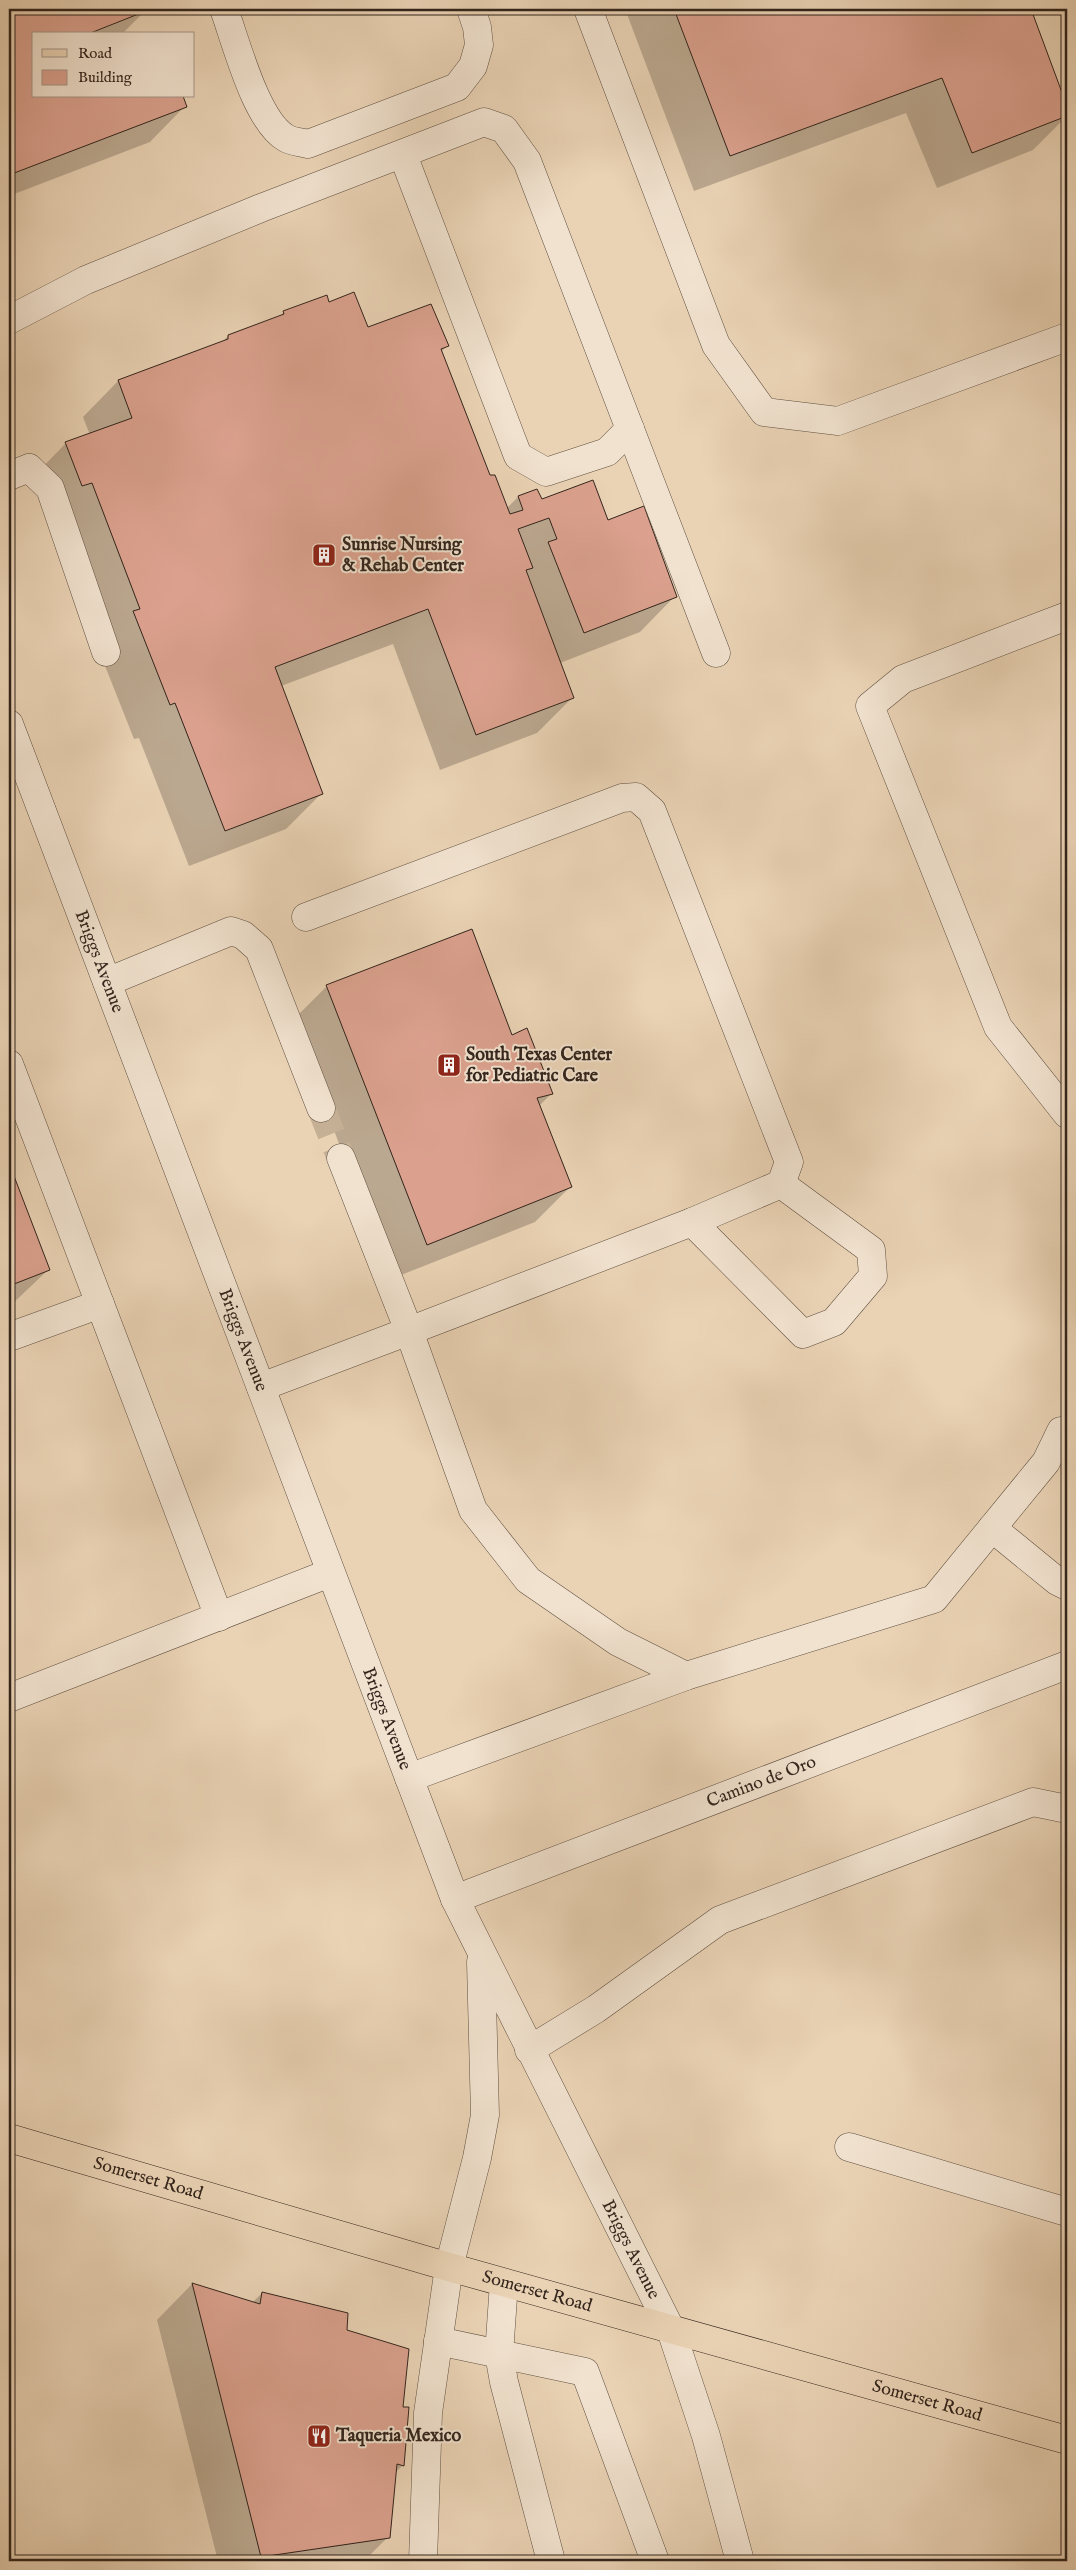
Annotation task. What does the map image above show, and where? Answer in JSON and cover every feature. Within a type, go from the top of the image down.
[{"type":"main road","name":"Somerset Road","points":[[9,2138],[504,2283],[1067,2440]]},
{"type":"street","points":[[224,9],[260,109],[274,128],[287,139],[308,144],[457,87],[473,66],[479,44],[477,27],[471,9]]},
{"type":"street","points":[[588,9],[716,345],[764,412],[838,421],[1067,337]]},
{"type":"street","points":[[9,320],[95,277],[261,208],[403,156],[484,122],[504,129],[527,161],[716,653]]},
{"type":"street","points":[[403,156],[518,456],[546,472],[607,452],[630,429]]},
{"type":"street","points":[[9,476],[29,468],[50,488],[106,652]]},
{"type":"street","points":[[1067,616],[903,679],[870,706],[998,1027],[1067,1114]]},
{"type":"street","name":"Briggs Avenue","points":[[9,724],[455,1898],[480,1953],[671,2330],[706,2436],[740,2561]]},
{"type":"street","points":[[261,1387],[692,1222],[781,1184],[789,1162],[652,811],[636,797],[622,798],[306,917]]},
{"type":"street","points":[[107,982],[231,931],[243,935],[259,949],[321,1108]]},
{"type":"street","points":[[9,1064],[219,1617]]},
{"type":"street","points":[[341,1158],[409,1331],[472,1510],[528,1580],[618,1642],[686,1676]]},
{"type":"street","points":[[692,1222],[802,1334],[834,1322],[873,1276],[871,1250],[781,1184]]},
{"type":"street","points":[[9,1338],[100,1304]]},
{"type":"street","points":[[409,1778],[686,1676],[934,1599],[1046,1462],[1061,1431]]},
{"type":"street","points":[[992,1528],[1058,1581],[1067,1586]]},
{"type":"street","points":[[9,1698],[330,1573]]},
{"type":"street","name":"Camino de Oro","points":[[455,1898],[1067,1665]]},
{"type":"street","points":[[529,2050],[596,2009],[720,1920],[1033,1802],[1067,1809]]},
{"type":"street","name":"Briggs Avenue","points":[[423,2561],[428,2413],[438,2341],[449,2267],[477,2158],[485,2115],[480,1953]]},
{"type":"street","points":[[849,2147],[1067,2212]]},
{"type":"street","points":[[504,2283],[499,2354],[504,2382],[551,2561]]},
{"type":"street","points":[[438,2341],[585,2372],[655,2561]]},
{"type":"building","points":[[9,9],[145,9],[146,11],[93,32],[32,32],[32,98],[184,98],[187,107],[9,175]]},
{"type":"building","points":[[674,9],[1031,9],[1067,106],[1067,116],[972,153],[942,78],[730,156]]},
{"type":"building","name":"Sunrise Nursing & Rehab Center","points":[[354,292],[368,327],[431,304],[449,346],[441,349],[490,475],[495,475],[510,514],[523,510],[518,496],[537,489],[542,499],[593,480],[608,520],[644,506],[677,597],[584,633],[548,542],[557,539],[549,518],[518,529],[533,568],[526,570],[574,698],[476,735],[428,609],[275,667],[323,794],[225,831],[175,703],[170,705],[133,611],[140,609],[92,483],[82,486],[65,442],[132,418],[118,380],[228,339],[228,335],[284,314],[283,311],[327,295],[329,302]]},
{"type":"building","name":"South Texas Center for Pediatric Care","points":[[472,929],[512,1035],[527,1028],[553,1094],[537,1098],[572,1187],[427,1245],[326,985]]},
{"type":"building","points":[[9,1163],[50,1270],[9,1286]]},
{"type":"building","name":"Taqueria Mexico","points":[[192,2283],[260,2304],[262,2292],[348,2313],[347,2330],[409,2349],[403,2407],[409,2407],[404,2466],[397,2464],[390,2538],[261,2557]]},
{"type":"tunnel","points":[[321,1108],[341,1158]]},
{"type":"place","name":"Sunrise Nursing & Rehab Center","points":[[324,555]]},
{"type":"place","name":"South Texas Center for Pediatric Care","points":[[449,1065]]},
{"type":"place","name":"Taqueria Mexico","points":[[319,2436]]}]
